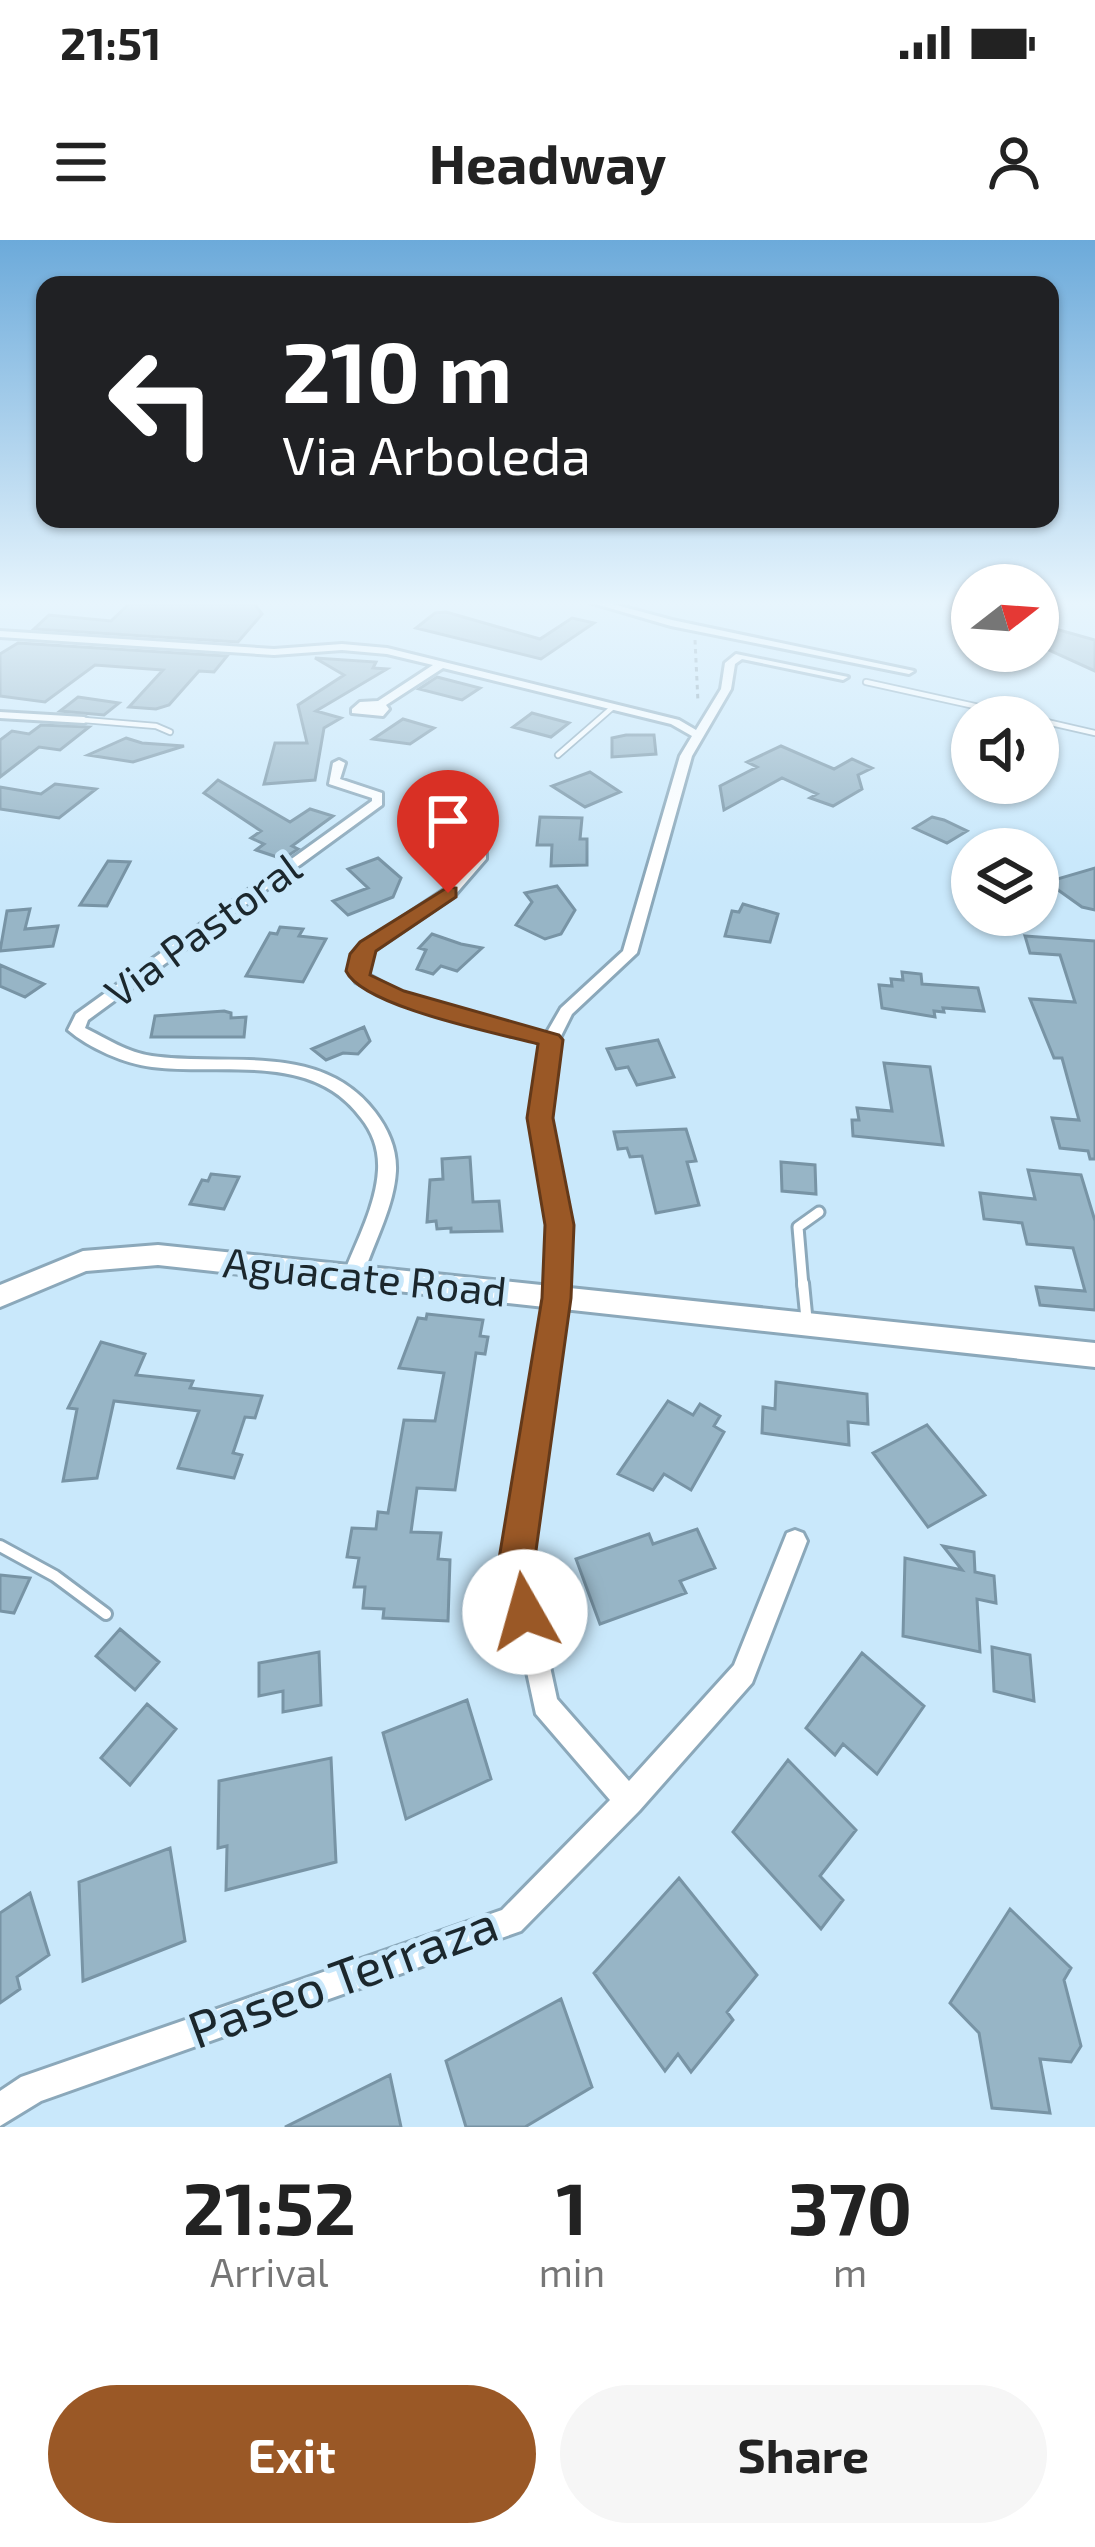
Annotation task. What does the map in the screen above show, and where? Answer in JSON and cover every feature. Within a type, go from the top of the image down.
[{"type":"street","points":[[380,704],[402,690]]},
{"type":"street","points":[[546,690],[693,732]]},
{"type":"street","points":[[629,1801],[545,1705],[516,1565],[556,1298],[560,1225],[540,1118],[551,1040],[566,1011],[630,953],[693,732],[725,690]]},
{"type":"street","points":[[0,715],[84,720]]},
{"type":"street","name":"Via Pastoral","points":[[339,763],[333,781],[378,796],[378,802],[81,1017],[76,1030],[140,1060],[230,1061],[305,1072],[357,1101],[385,1144],[386,1178],[353,1276]]},
{"type":"street","points":[[481,856],[448,893],[368,946],[357,971],[361,979],[396,996],[551,1040]]},
{"type":"street","name":"Aguacate Road","points":[[0,1296],[48,1272],[114,1256],[158,1255],[1095,1355]]},
{"type":"street","name":"Paseo Terraza","points":[[0,2110],[32,2088],[511,1922],[743,1674],[795,1540]]},
{"type":"lane","points":[[902,690],[951,701]]},
{"type":"lane","points":[[558,755],[613,707]]},
{"type":"lane","points":[[84,720],[156,726],[170,732]]},
{"type":"lane","points":[[1059,725],[1095,733]]},
{"type":"lane","points":[[807,1324],[798,1227],[819,1212]]},
{"type":"lane","points":[[0,1546],[40,1562],[53,1578],[106,1614]]},
{"type":"path","points":[[693,732],[700,690]]},
{"type":"building","points":[[0,690],[61,690],[45,702],[0,696]]},
{"type":"building","points":[[145,690],[182,690],[169,705],[129,707]]},
{"type":"building","points":[[321,690],[351,690],[316,711],[341,718],[324,728],[315,780],[264,784],[275,743],[307,743],[298,705]]},
{"type":"building","points":[[423,690],[477,690],[462,700]]},
{"type":"building","points":[[78,697],[119,703],[104,715],[60,711]]},
{"type":"building","points":[[532,713],[569,723],[551,737],[513,727]]},
{"type":"building","points":[[403,719],[434,728],[410,744],[373,739]]},
{"type":"building","points":[[41,725],[89,727],[60,750],[39,747],[0,777],[0,740],[12,731],[29,734]]},
{"type":"building","points":[[654,735],[656,754],[612,757],[612,738]]},
{"type":"building","points":[[126,738],[184,746],[133,762],[88,755]]},
{"type":"building","points":[[781,746],[834,769],[852,759],[872,768],[858,775],[862,789],[833,806],[810,798],[817,794],[782,778],[724,810],[720,786],[757,767],[747,762]]},
{"type":"building","points":[[590,772],[620,792],[585,807],[552,786]]},
{"type":"building","points":[[218,780],[290,822],[310,809],[333,816],[292,846],[298,849],[283,859],[256,850],[264,844],[251,838],[261,831],[204,793]]},
{"type":"building","points":[[55,784],[96,789],[59,818],[0,809],[0,787],[41,794]]},
{"type":"building","points":[[415,803],[469,810],[459,826],[404,820]]},
{"type":"building","points":[[540,817],[582,818],[580,839],[587,839],[587,865],[551,866],[552,845],[537,845]]},
{"type":"building","points":[[932,817],[961,828],[951,828],[947,843],[914,828]]},
{"type":"building","points":[[378,858],[401,878],[393,897],[348,915],[333,901],[368,888],[348,869]]},
{"type":"building","points":[[108,861],[130,862],[107,906],[80,905]]},
{"type":"building","points":[[1095,868],[1095,910],[1059,891],[1059,878]]},
{"type":"building","points":[[557,886],[575,910],[561,934],[545,939],[516,925],[532,902],[525,893]]},
{"type":"building","points":[[743,904],[778,914],[770,942],[725,936],[732,911],[739,912]]},
{"type":"building","points":[[30,909],[25,929],[58,926],[53,946],[0,951],[7,911]]},
{"type":"building","points":[[280,927],[303,929],[299,936],[326,939],[303,982],[246,976],[270,933],[277,934]]},
{"type":"building","points":[[432,934],[482,948],[457,971],[441,966],[433,974],[417,969],[426,950],[419,948]]},
{"type":"building","points":[[1025,936],[1095,941],[1095,1159],[1090,1159],[1088,1151],[1060,1148],[1052,1118],[1079,1120],[1062,1058],[1054,1058],[1030,999],[1075,1002],[1060,955],[1030,953]]},
{"type":"building","points":[[0,965],[44,984],[25,997],[0,986]]},
{"type":"building","points":[[902,972],[921,974],[922,984],[978,988],[984,1011],[943,1008],[944,1012],[934,1011],[935,1017],[882,1008],[879,985],[892,986],[891,979],[903,980]]},
{"type":"building","points":[[224,1011],[231,1018],[246,1017],[244,1037],[151,1037],[155,1016]]},
{"type":"building","points":[[364,1027],[370,1041],[358,1054],[343,1053],[326,1060],[312,1049]]},
{"type":"building","points":[[658,1040],[674,1077],[637,1085],[628,1067],[616,1069],[607,1049]]},
{"type":"building","points":[[884,1063],[930,1067],[943,1145],[853,1136],[852,1120],[859,1120],[857,1108],[892,1111]]},
{"type":"building","points":[[686,1129],[696,1161],[687,1162],[699,1205],[656,1213],[642,1156],[630,1157],[627,1148],[618,1149],[614,1132]]},
{"type":"building","points":[[470,1157],[473,1202],[499,1201],[502,1231],[451,1232],[451,1228],[437,1229],[436,1221],[427,1222],[430,1180],[443,1179],[442,1159]]},
{"type":"building","points":[[781,1162],[815,1165],[816,1194],[782,1191]]},
{"type":"building","points":[[1028,1170],[1081,1175],[1095,1221],[1095,1310],[1040,1305],[1036,1287],[1085,1291],[1073,1248],[1027,1244],[1022,1223],[984,1219],[980,1193],[1035,1199]]},
{"type":"building","points":[[211,1174],[239,1177],[224,1209],[190,1204],[202,1180],[208,1181]]},
{"type":"building","points":[[427,1314],[483,1320],[480,1336],[488,1337],[485,1354],[476,1353],[455,1490],[417,1488],[411,1532],[441,1533],[438,1559],[450,1560],[448,1621],[383,1618],[384,1609],[363,1608],[365,1587],[354,1587],[359,1558],[347,1557],[352,1528],[376,1529],[378,1512],[388,1513],[404,1420],[435,1421],[444,1373],[399,1368],[418,1318],[426,1319]]},
{"type":"building","points":[[101,1342],[145,1354],[136,1375],[193,1381],[190,1388],[262,1396],[255,1418],[245,1417],[233,1453],[242,1455],[234,1478],[178,1468],[199,1411],[114,1401],[97,1478],[63,1481],[77,1409],[68,1408]]},
{"type":"building","points":[[776,1382],[867,1394],[868,1424],[848,1422],[849,1445],[762,1433],[763,1407],[775,1409]]},
{"type":"building","points":[[668,1401],[693,1415],[700,1404],[720,1416],[714,1426],[724,1432],[691,1490],[664,1474],[653,1490],[618,1474]]},
{"type":"building","points":[[927,1425],[985,1495],[928,1527],[873,1453]]},
{"type":"building","points":[[697,1529],[715,1568],[680,1581],[686,1593],[600,1624],[576,1559],[649,1534],[653,1544]]},
{"type":"building","points":[[943,1546],[974,1552],[975,1572],[994,1576],[996,1603],[977,1599],[980,1652],[903,1636],[905,1558],[962,1570]]},
{"type":"building","points":[[0,1575],[30,1578],[14,1613],[0,1611]]},
{"type":"building","points":[[120,1629],[159,1662],[135,1690],[96,1656]]},
{"type":"building","points":[[992,1647],[1030,1655],[1034,1701],[994,1691]]},
{"type":"building","points":[[319,1652],[321,1705],[283,1712],[283,1691],[259,1696],[259,1663]]},
{"type":"building","points":[[862,1653],[924,1706],[877,1774],[843,1744],[835,1755],[806,1728]]},
{"type":"building","points":[[467,1700],[491,1779],[406,1819],[383,1733]]},
{"type":"building","points":[[147,1704],[176,1729],[130,1785],[101,1758]]},
{"type":"building","points":[[331,1758],[336,1862],[226,1890],[227,1846],[218,1848],[219,1781]]},
{"type":"building","points":[[788,1760],[856,1830],[820,1876],[843,1900],[821,1929],[733,1832]]},
{"type":"building","points":[[170,1848],[185,1941],[83,1981],[79,1882]]},
{"type":"building","points":[[679,1878],[757,1975],[727,2012],[733,2020],[691,2072],[678,2054],[665,2071],[594,1973]]},
{"type":"building","points":[[30,1893],[49,1955],[17,1977],[20,1989],[0,2003],[0,1913]]},
{"type":"building","points":[[1010,1909],[1071,1968],[1064,1980],[1081,2046],[1071,2062],[1040,2059],[1050,2113],[992,2108],[979,2033],[950,2003]]},
{"type":"building","points":[[561,1999],[592,2087],[525,2127],[466,2127],[446,2061]]},
{"type":"building","points":[[390,2075],[401,2127],[285,2127]]},
{"type":"route","points":[[448,893],[368,946],[357,962],[357,971],[361,979],[396,996],[551,1040],[540,1118],[560,1225],[556,1298],[516,1565],[525,1612]]}]
